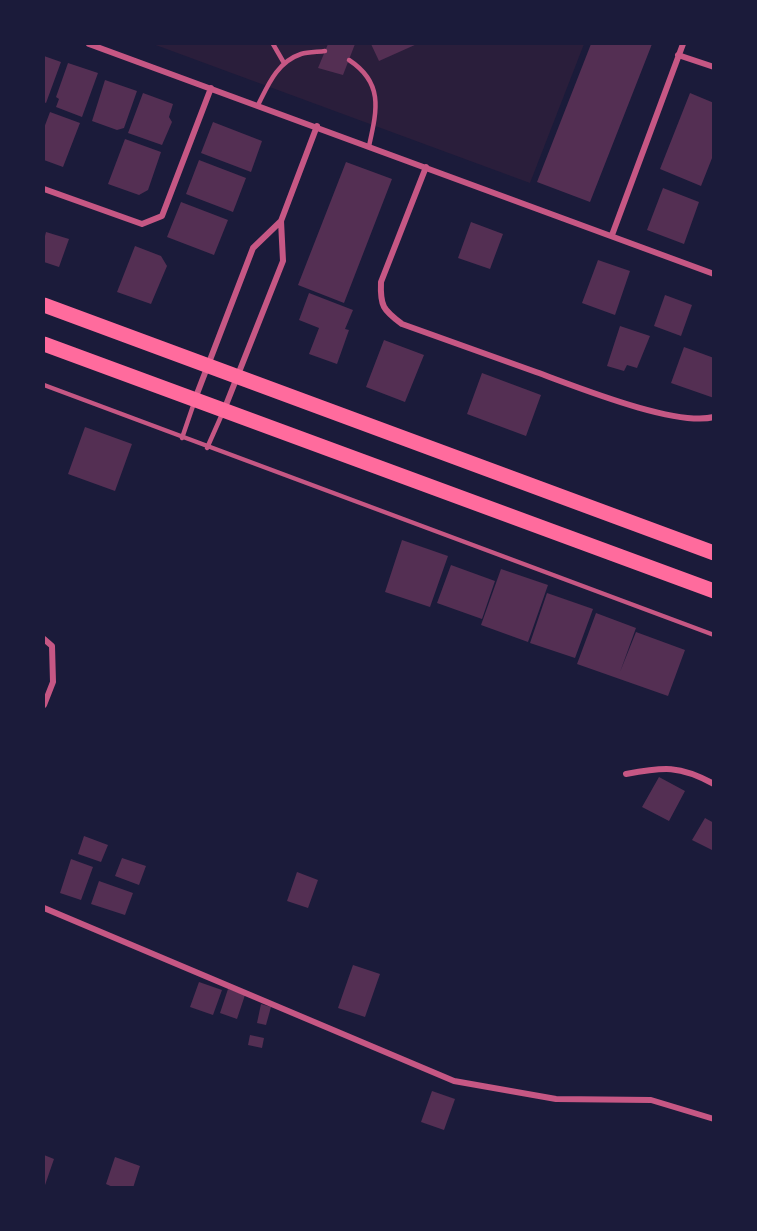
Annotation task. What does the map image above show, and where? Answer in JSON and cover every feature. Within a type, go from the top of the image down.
[{"type":"main road","points":[[44,305],[714,553]]},
{"type":"main road","points":[[44,344],[714,591]]},
{"type":"street","points":[[89,44],[714,274]]},
{"type":"street","points":[[612,235],[683,44]]},
{"type":"street","points":[[678,55],[714,67]]},
{"type":"street","points":[[44,189],[142,224],[162,216],[211,88]]},
{"type":"street","points":[[224,411],[283,261],[281,221],[317,126]]},
{"type":"street","points":[[426,167],[381,282],[380,300],[387,313],[402,324],[621,403],[678,416],[707,419],[714,417]]},
{"type":"street","points":[[195,400],[253,248],[281,221]]},
{"type":"street","points":[[44,639],[52,646],[53,682],[44,705]]},
{"type":"street","points":[[626,774],[662,767],[693,773],[714,784]]},
{"type":"street","points":[[44,908],[454,1081],[556,1099],[651,1100],[714,1119]]},
{"type":"lane","points":[[273,44],[284,63]]},
{"type":"lane","points":[[258,105],[274,73],[284,63],[301,54],[325,51]]},
{"type":"lane","points":[[349,60],[360,68],[374,89],[376,113],[369,146]]},
{"type":"lane","points":[[44,386],[714,635]]},
{"type":"lane","points":[[182,438],[195,400]]},
{"type":"lane","points":[[207,448],[224,411]]},
{"type":"shaded area","points":[[153,44],[584,44],[530,183]]},
{"type":"building","points":[[328,44],[355,44],[343,75],[318,68]]},
{"type":"building","points":[[371,44],[417,44],[379,61]]},
{"type":"building","points":[[591,44],[652,44],[590,202],[537,182]]},
{"type":"building","points":[[44,56],[61,62],[46,103],[44,102]]},
{"type":"building","points":[[68,63],[98,73],[82,117],[56,107],[59,99],[56,97]]},
{"type":"building","points":[[105,80],[137,91],[124,128],[117,130],[92,121]]},
{"type":"building","points":[[143,93],[173,104],[169,117],[172,122],[162,145],[128,133]]},
{"type":"building","points":[[690,93],[714,103],[714,153],[701,186],[660,169]]},
{"type":"building","points":[[50,112],[80,123],[63,167],[44,160],[44,128]]},
{"type":"building","points":[[213,122],[262,141],[251,172],[201,153]]},
{"type":"building","points":[[125,139],[161,152],[148,190],[139,195],[108,184]]},
{"type":"building","points":[[199,160],[246,178],[233,212],[186,194]]},
{"type":"building","points":[[346,162],[392,179],[344,303],[298,285]]},
{"type":"building","points":[[663,188],[699,202],[684,244],[647,230]]},
{"type":"building","points":[[181,202],[228,220],[214,255],[167,237]]},
{"type":"building","points":[[471,222],[503,234],[490,269],[458,258]]},
{"type":"building","points":[[46,232],[69,239],[59,267],[44,262]]},
{"type":"building","points":[[135,246],[161,256],[167,266],[151,304],[117,292]]},
{"type":"building","points":[[598,260],[630,271],[615,315],[582,303]]},
{"type":"building","points":[[309,293],[353,310],[345,329],[349,330],[337,364],[309,354],[319,328],[299,320]]},
{"type":"building","points":[[665,295],[692,305],[681,336],[654,326]]},
{"type":"building","points":[[620,326],[650,336],[637,368],[627,365],[624,371],[607,366]]},
{"type":"building","points":[[384,340],[424,355],[405,402],[366,387]]},
{"type":"building","points":[[684,347],[714,358],[714,398],[671,383]]},
{"type":"building","points":[[482,373],[541,395],[526,436],[467,414]]},
{"type":"building","points":[[85,427],[132,444],[115,491],[68,474]]},
{"type":"building","points":[[402,540],[448,556],[430,607],[385,592]]},
{"type":"building","points":[[451,565],[495,581],[482,619],[437,603]]},
{"type":"building","points":[[501,569],[548,585],[528,642],[481,625]]},
{"type":"building","points":[[547,593],[593,609],[575,658],[530,643]]},
{"type":"building","points":[[596,613],[636,628],[620,672],[636,632],[685,650],[668,696],[577,664]]},
{"type":"building","points":[[659,777],[685,791],[669,821],[642,807]]},
{"type":"building","points":[[705,818],[714,823],[714,851],[692,840]]},
{"type":"building","points":[[84,836],[108,845],[101,862],[78,854]]},
{"type":"building","points":[[122,858],[146,866],[139,885],[115,876]]},
{"type":"building","points":[[71,859],[93,867],[81,900],[60,893]]},
{"type":"building","points":[[297,872],[318,880],[308,908],[287,901]]},
{"type":"building","points":[[99,881],[133,893],[125,915],[91,904]]},
{"type":"building","points":[[353,965],[380,974],[365,1017],[338,1008]]},
{"type":"building","points":[[199,982],[222,990],[213,1015],[190,1007]]},
{"type":"building","points":[[228,989],[245,995],[237,1019],[220,1013]]},
{"type":"building","points":[[261,1004],[271,1007],[266,1025],[257,1023]]},
{"type":"building","points":[[250,1035],[264,1038],[262,1048],[248,1045]]},
{"type":"building","points":[[432,1091],[455,1099],[444,1130],[421,1122]]},
{"type":"building","points":[[44,1155],[54,1159],[44,1188]]},
{"type":"building","points":[[115,1157],[140,1166],[133,1188],[115,1188],[106,1184]]}]
